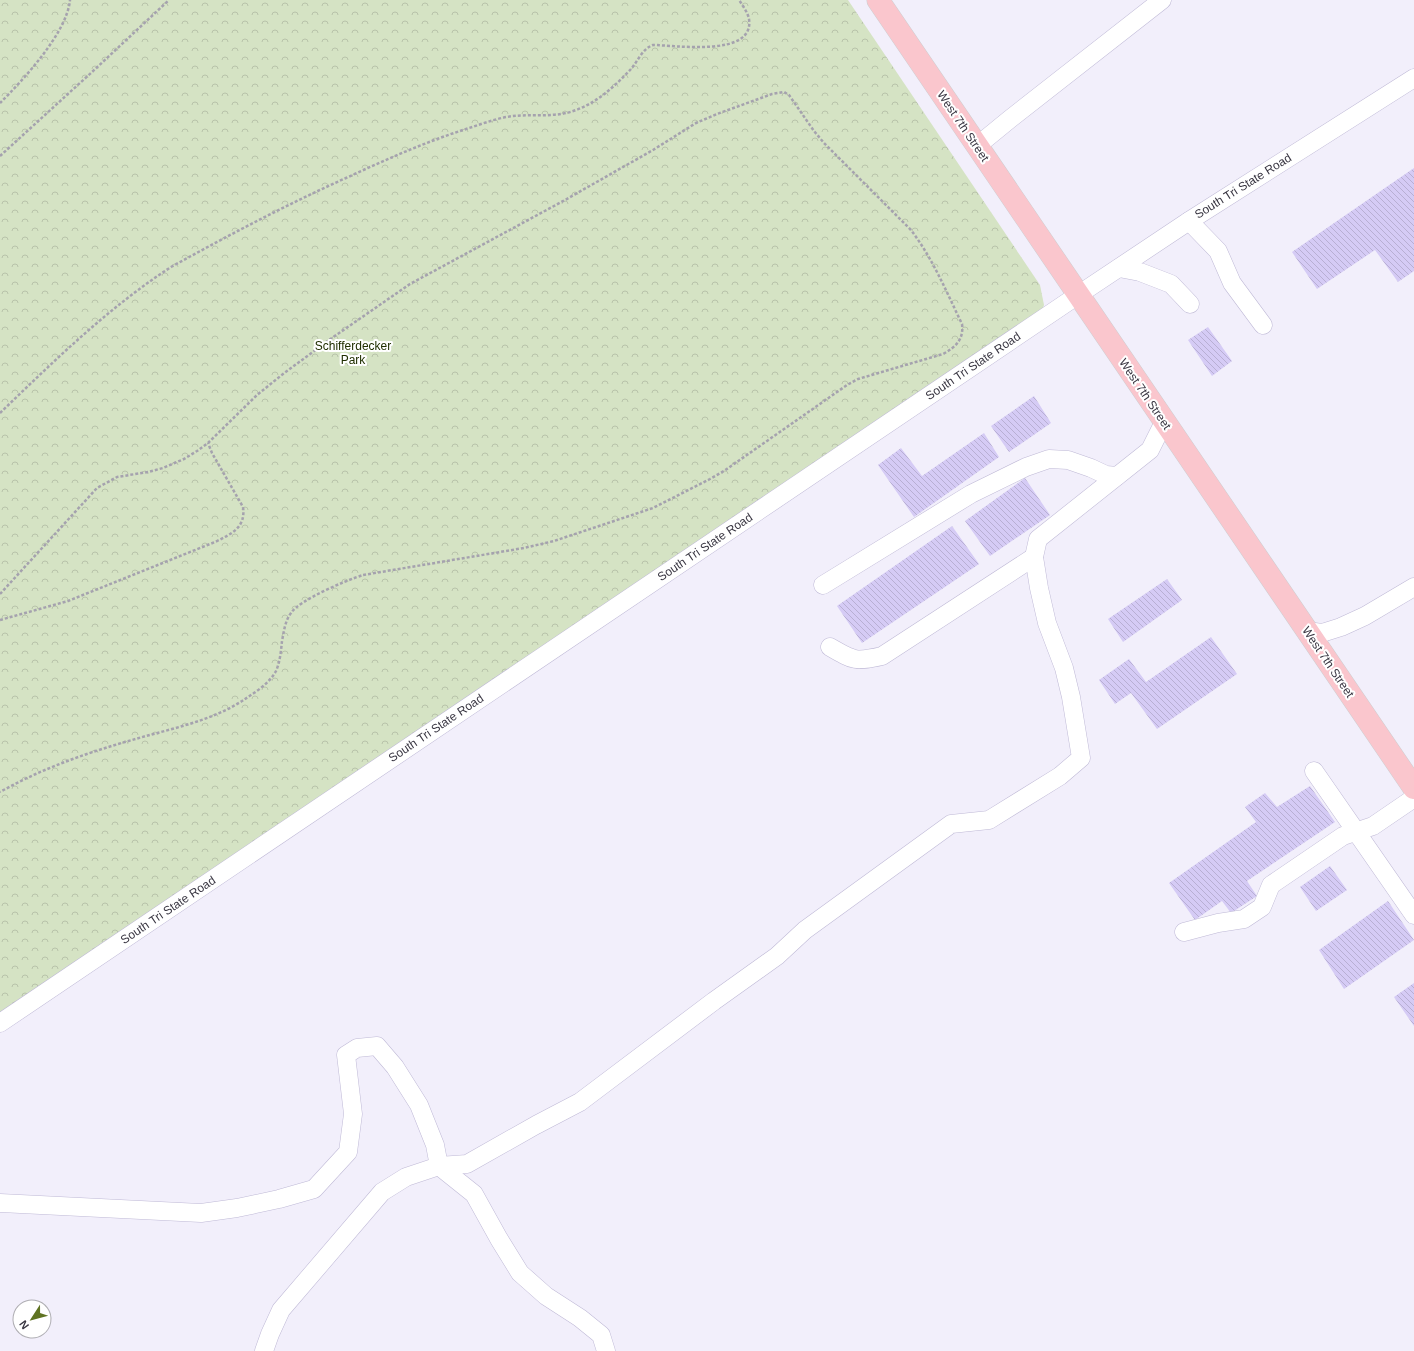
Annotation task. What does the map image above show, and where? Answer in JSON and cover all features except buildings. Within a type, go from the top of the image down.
[{"type":"main road","name":"West 7th Street","points":[[878,0],[1414,788]]},
{"type":"street","points":[[977,146],[1010,118],[1162,0]]},
{"type":"street","name":"South Tri State Road","points":[[0,1023],[1078,295],[1189,221],[1414,78]]},
{"type":"street","points":[[1189,221],[1218,251],[1232,283],[1263,325]]},
{"type":"street","points":[[1119,268],[1140,272],[1170,284],[1190,304]]},
{"type":"street","points":[[264,1351],[270,1334],[282,1310],[382,1192],[406,1177],[439,1166],[467,1164],[580,1102],[714,1001],[777,956],[805,930],[951,824],[989,820],[1060,776],[1081,758],[1071,697],[1064,668],[1047,623],[1039,588],[1034,557],[1038,539],[1150,450],[1164,422]]},
{"type":"street","points":[[823,584],[971,494],[1026,467],[1049,459],[1068,460],[1106,475],[1117,476]]},
{"type":"street","points":[[830,647],[849,658],[862,661],[882,656],[1034,557]]},
{"type":"street","points":[[1307,631],[1322,633],[1341,627],[1365,616],[1414,587]]},
{"type":"street","points":[[1314,771],[1414,915]]},
{"type":"street","points":[[1184,932],[1218,923],[1244,919],[1262,907],[1271,885],[1343,836],[1373,826],[1414,798]]},
{"type":"street","points":[[0,1203],[201,1213],[251,1205],[314,1189],[348,1152],[353,1114],[346,1055],[357,1048],[376,1046],[395,1067],[419,1105],[435,1145],[439,1166],[474,1194],[498,1239],[520,1273],[546,1296],[580,1318],[601,1335],[606,1351]]},
{"type":"path","points":[[0,103],[18,85],[50,45],[66,18],[70,0]]},
{"type":"path","points":[[0,156],[169,0]]},
{"type":"path","points":[[0,413],[65,350],[97,322],[150,281],[171,267],[286,205],[410,148],[502,118],[513,116],[563,114],[575,110],[601,96],[618,83],[648,47],[653,45],[718,47],[734,43],[746,34],[748,28],[749,19],[739,0]]},
{"type":"path","points":[[0,594],[97,488],[117,477],[163,468],[184,459],[208,443],[257,396],[283,374],[410,284],[565,200],[653,150],[696,123],[772,94],[780,92],[789,94],[824,143],[898,216],[923,246],[932,260],[962,324],[963,331],[961,338],[956,345],[943,354],[858,379],[847,385],[724,471],[653,508],[572,536],[524,548],[363,576],[347,581],[307,600],[294,609],[286,622],[276,671],[265,684],[229,709],[218,715],[203,720],[130,740],[58,764],[24,779],[0,792]]},
{"type":"path","points":[[0,620],[68,601],[215,542],[236,530],[244,517],[243,507],[208,443]]},
{"type":"green space","name":"Schifferdecker Park","points":[[0,0],[848,0],[1040,285],[1044,305],[1041,314],[0,1017]]}]
